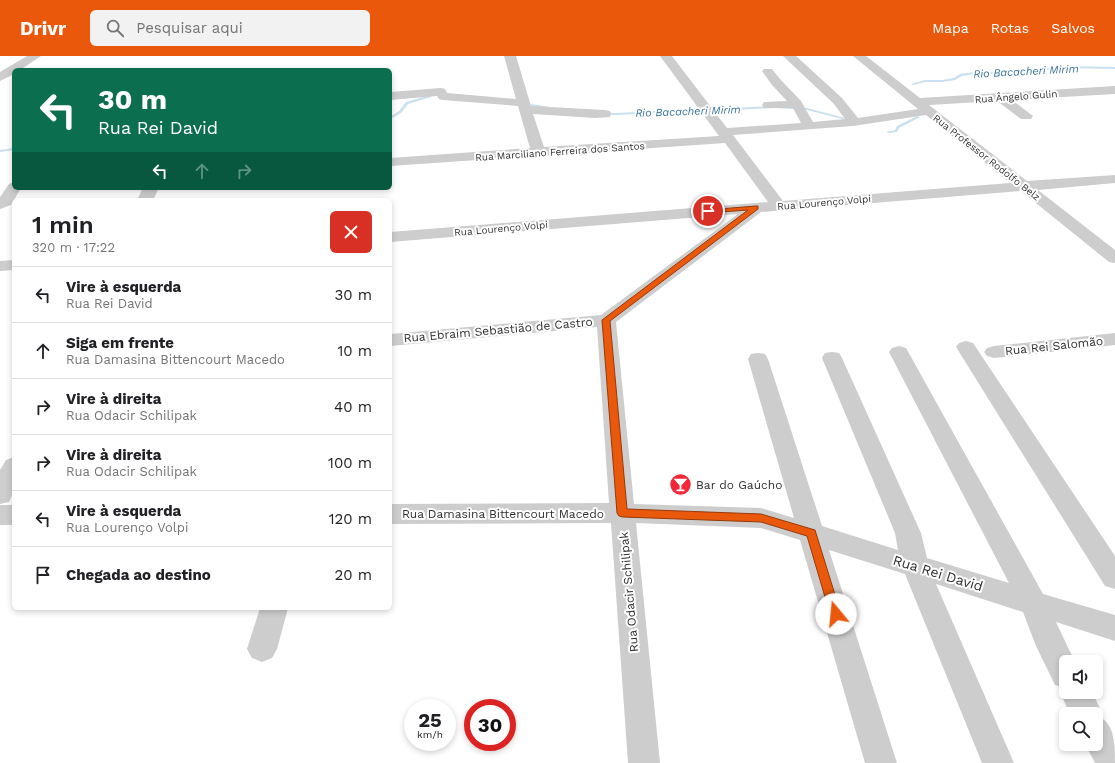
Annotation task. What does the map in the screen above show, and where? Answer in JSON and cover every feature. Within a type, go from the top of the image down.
[{"type":"street","points":[[14,68],[35,56]]},
{"type":"street","points":[[510,56],[538,152]]},
{"type":"street","points":[[666,56],[728,135],[779,206]]},
{"type":"street","points":[[789,56],[838,101],[854,122]]},
{"type":"street","name":"Rua Professor Rodolfo Belz","points":[[859,56],[1115,258]]},
{"type":"street","points":[[0,76],[12,69]]},
{"type":"street","points":[[768,71],[776,82],[797,104],[808,126]]},
{"type":"street","name":"Rua Ângelo Gulin","points":[[917,102],[1115,90]]},
{"type":"street","points":[[392,96],[442,94],[571,114],[605,114]]},
{"type":"street","points":[[1000,97],[1026,116]]},
{"type":"street","points":[[768,105],[797,104]]},
{"type":"street","name":"Rua Marciliano Ferreira dos Santos","points":[[392,162],[538,152],[728,135],[892,118],[929,112]]},
{"type":"street","name":"Rua Lourenço Volpi","points":[[392,237],[1024,186],[1112,181]]},
{"type":"street","points":[[0,204],[5,202],[12,190]]},
{"type":"street","points":[[606,320],[756,208]]},
{"type":"street","points":[[0,266],[12,265]]},
{"type":"street","name":"Rua Ebraim Sebastião de Castro","points":[[392,340],[606,320]]},
{"type":"street","name":"Rua Odacir Schilipak","points":[[606,320],[644,763]]},
{"type":"street","name":"Rua Rei Salomão","points":[[994,352],[1115,339]]},
{"type":"street","points":[[966,347],[1115,578]]},
{"type":"street","points":[[899,352],[1034,603],[1051,646],[1059,661]]},
{"type":"street","points":[[832,358],[908,533],[915,566],[998,763]]},
{"type":"street","points":[[758,359],[881,763]]},
{"type":"street","points":[[0,495],[12,470]]},
{"type":"street","name":"Rua Damasina Bittencourt Macedo","points":[[392,514],[623,513],[761,518]]},
{"type":"street","points":[[0,515],[12,515]]},
{"type":"street","name":"Rua Rei David","points":[[761,518],[1115,628]]},
{"type":"street","points":[[262,649],[273,610]]},
{"type":"street","points":[[1103,746],[1112,763]]},
{"type":"waterway","name":"Rio Bacacheri Mirim","points":[[913,84],[925,81],[955,79],[961,75],[974,73],[1008,73],[1064,67],[1115,68]]},
{"type":"waterway","name":"Rio Bacacheri Mirim","points":[[392,117],[400,112],[407,103],[430,96]]},
{"type":"waterway","name":"Rio Bacacheri Mirim","points":[[532,105],[550,108]]},
{"type":"waterway","name":"Rio Bacacheri Mirim","points":[[603,113],[615,114],[776,107],[807,109],[843,118]]},
{"type":"waterway","name":"Rio Bacacheri Mirim","points":[[888,132],[896,131],[898,127],[918,117]]},
{"type":"waterway","name":"Rio Bacacheri Mirim","points":[[0,151],[12,149]]},
{"type":"place","name":"Bar do Gaúcho","points":[[680,485]]},
{"type":"route","points":[[708,211],[756,208],[606,320],[623,513],[761,518],[811,533],[836,614]]}]
